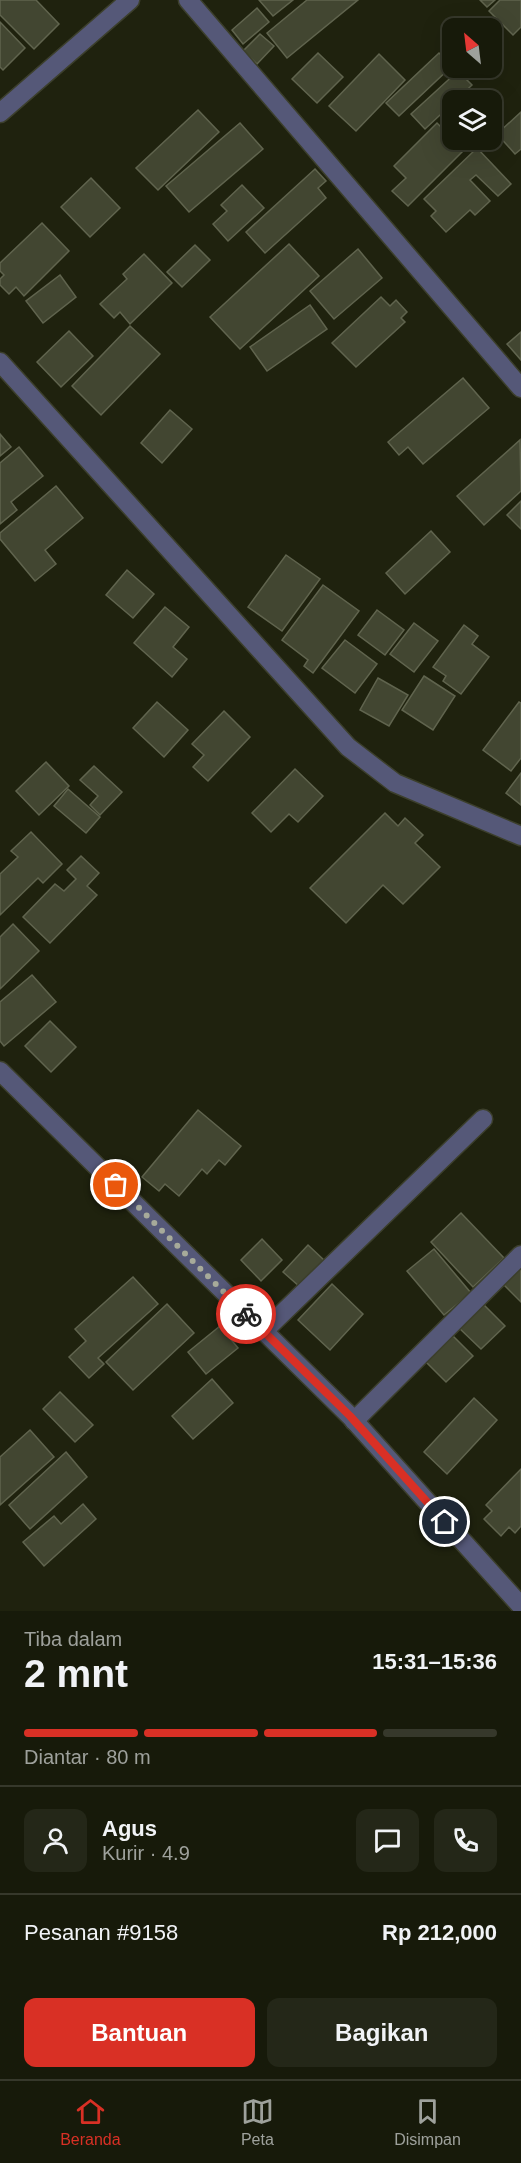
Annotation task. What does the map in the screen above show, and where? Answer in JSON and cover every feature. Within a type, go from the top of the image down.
[{"type":"street","points":[[0,113],[130,0]]},
{"type":"street","points":[[188,0],[521,388]]},
{"type":"street","points":[[0,362],[348,747],[395,783],[521,836]]},
{"type":"street","points":[[0,1071],[354,1421],[521,1606]]},
{"type":"street","points":[[264,1331],[483,1119]]},
{"type":"street","points":[[354,1421],[521,1255]]},
{"type":"building","points":[[0,0],[36,0],[59,24],[34,49],[0,15]]},
{"type":"building","points":[[259,0],[293,0],[273,16]]},
{"type":"building","points":[[307,0],[358,0],[287,58],[267,33]]},
{"type":"building","points":[[480,0],[495,0],[487,7]]},
{"type":"building","points":[[500,0],[521,0],[521,27],[513,35],[502,24],[502,18],[496,18],[489,11]]},
{"type":"building","points":[[257,8],[269,22],[243,44],[232,30]]},
{"type":"building","points":[[0,22],[25,48],[3,70],[0,67]]},
{"type":"building","points":[[260,34],[274,46],[257,64],[243,51]]},
{"type":"building","points":[[318,53],[343,77],[317,103],[292,79]]},
{"type":"building","points":[[439,53],[442,56],[442,75],[399,116],[386,103]]},
{"type":"building","points":[[379,54],[405,80],[356,131],[329,106]]},
{"type":"building","points":[[450,78],[465,78],[472,85],[467,90],[442,90],[442,113],[425,129],[411,114]]},
{"type":"building","points":[[198,110],[219,132],[158,190],[136,168]]},
{"type":"building","points":[[521,112],[521,149],[515,154],[502,140],[502,129]]},
{"type":"building","points":[[240,123],[263,149],[189,212],[166,186]]},
{"type":"building","points":[[437,123],[442,128],[442,150],[464,150],[408,206],[392,191],[406,178],[394,166]]},
{"type":"building","points":[[475,150],[479,150],[511,184],[498,196],[476,175],[470,180],[490,201],[475,215],[470,210],[446,232],[431,216],[436,211],[424,199]]},
{"type":"building","points":[[315,169],[326,181],[318,188],[326,198],[265,253],[246,232]]},
{"type":"building","points":[[91,178],[120,208],[90,237],[61,207]]},
{"type":"building","points":[[242,185],[264,208],[228,241],[213,224],[227,211],[221,205]]},
{"type":"building","points":[[42,223],[69,251],[24,296],[16,287],[9,294],[0,285],[0,279],[4,275],[0,271],[0,263]]},
{"type":"building","points":[[289,244],[319,276],[240,349],[210,317]]},
{"type":"building","points":[[195,245],[210,260],[182,287],[167,272]]},
{"type":"building","points":[[358,249],[382,278],[334,319],[310,291]]},
{"type":"building","points":[[144,254],[172,283],[130,324],[120,312],[114,318],[100,304],[127,279],[123,274]]},
{"type":"building","points":[[60,275],[76,297],[43,323],[26,301]]},
{"type":"building","points":[[381,297],[390,306],[396,300],[407,312],[401,318],[405,322],[356,367],[332,343]]},
{"type":"building","points":[[310,305],[327,329],[267,371],[250,347]]},
{"type":"building","points":[[130,326],[160,354],[101,415],[72,386]]},
{"type":"building","points":[[69,331],[93,356],[61,387],[37,362]]},
{"type":"building","points":[[521,332],[521,360],[507,344]]},
{"type":"building","points":[[463,378],[489,408],[423,464],[408,447],[399,455],[388,442]]},
{"type":"building","points":[[170,410],[192,429],[162,463],[141,443]]},
{"type":"building","points":[[0,434],[11,447],[0,456]]},
{"type":"building","points":[[520,440],[521,491],[484,525],[457,496]]},
{"type":"building","points":[[19,447],[43,476],[11,502],[17,510],[0,524],[0,463]]},
{"type":"building","points":[[56,486],[83,518],[45,550],[56,564],[35,581],[0,539],[0,533]]},
{"type":"building","points":[[521,501],[521,529],[507,515]]},
{"type":"building","points":[[431,531],[450,552],[405,594],[386,573]]},
{"type":"building","points":[[286,555],[320,579],[282,631],[248,607]]},
{"type":"building","points":[[127,570],[154,594],[133,618],[106,595]]},
{"type":"building","points":[[323,585],[359,611],[313,673],[304,666],[308,660],[282,640]]},
{"type":"building","points":[[165,607],[189,627],[173,647],[187,659],[172,677],[134,643]]},
{"type":"building","points":[[377,610],[404,630],[385,655],[358,635]]},
{"type":"building","points":[[414,623],[438,641],[414,672],[390,654]]},
{"type":"building","points":[[464,625],[478,636],[472,644],[489,657],[461,694],[443,681],[446,676],[433,667]]},
{"type":"building","points":[[345,640],[377,664],[355,693],[322,668]]},
{"type":"building","points":[[424,676],[455,696],[433,730],[402,710]]},
{"type":"building","points":[[378,678],[408,695],[389,726],[360,710]]},
{"type":"building","points":[[157,702],[188,730],[164,757],[133,728]]},
{"type":"building","points":[[519,702],[521,703],[521,758],[511,771],[483,750]]},
{"type":"building","points":[[224,711],[250,737],[208,781],[193,767],[204,755],[192,744]]},
{"type":"building","points":[[46,762],[69,786],[39,815],[16,791]]},
{"type":"building","points":[[94,766],[122,792],[100,815],[90,805],[98,796],[80,780]]},
{"type":"building","points":[[295,769],[323,796],[298,822],[289,814],[271,832],[252,813]]},
{"type":"building","points":[[521,773],[521,805],[506,793]]},
{"type":"building","points":[[68,789],[100,817],[86,833],[54,806]]},
{"type":"building","points":[[385,813],[398,826],[405,818],[423,835],[415,843],[440,867],[403,904],[383,885],[346,923],[310,888]]},
{"type":"building","points":[[31,832],[62,864],[43,883],[38,878],[0,915],[0,874],[18,857],[11,851]]},
{"type":"building","points":[[81,856],[99,873],[87,886],[97,895],[50,943],[23,917],[55,884],[64,891],[76,879],[67,870]]},
{"type":"building","points":[[13,924],[39,951],[0,989],[0,937]]},
{"type":"building","points":[[32,975],[56,1002],[4,1046],[0,1041],[0,1002]]},
{"type":"building","points":[[50,1021],[76,1047],[51,1072],[25,1046]]},
{"type":"building","points":[[198,1110],[241,1146],[225,1165],[219,1160],[207,1174],[202,1169],[179,1196],[165,1184],[159,1191],[142,1177]]},
{"type":"building","points":[[461,1213],[504,1258],[473,1287],[431,1242]]},
{"type":"building","points":[[262,1239],[282,1260],[261,1281],[241,1260]]},
{"type":"building","points":[[308,1245],[325,1261],[300,1287],[283,1272]]},
{"type":"building","points":[[434,1249],[471,1293],[444,1315],[407,1271]]},
{"type":"building","points":[[521,1264],[521,1302],[502,1283]]},
{"type":"building","points":[[133,1277],[158,1304],[98,1358],[104,1364],[89,1378],[69,1357],[86,1341],[75,1329]]},
{"type":"building","points":[[332,1284],[363,1314],[330,1350],[298,1320]]},
{"type":"building","points":[[481,1302],[505,1326],[481,1349],[457,1326]]},
{"type":"building","points":[[167,1304],[194,1333],[133,1390],[106,1362]]},
{"type":"building","points":[[220,1326],[238,1348],[206,1374],[188,1352]]},
{"type":"building","points":[[453,1336],[473,1356],[446,1382],[426,1362]]},
{"type":"building","points":[[212,1379],[233,1403],[193,1439],[172,1416]]},
{"type":"building","points":[[60,1392],[93,1425],[75,1442],[43,1409]]},
{"type":"building","points":[[474,1398],[497,1420],[447,1474],[424,1452]]},
{"type":"building","points":[[30,1430],[54,1457],[0,1505],[0,1457]]},
{"type":"building","points":[[66,1452],[87,1477],[30,1529],[9,1505]]},
{"type":"building","points":[[521,1469],[521,1526],[515,1533],[509,1527],[501,1536],[484,1519],[492,1511],[486,1505]]},
{"type":"building","points":[[83,1504],[96,1519],[44,1566],[23,1542],[54,1516],[61,1524]]},
{"type":"way so far","points":[[116,1185],[246,1314]]},
{"type":"route","points":[[246,1314],[350,1416],[445,1522]]}]
